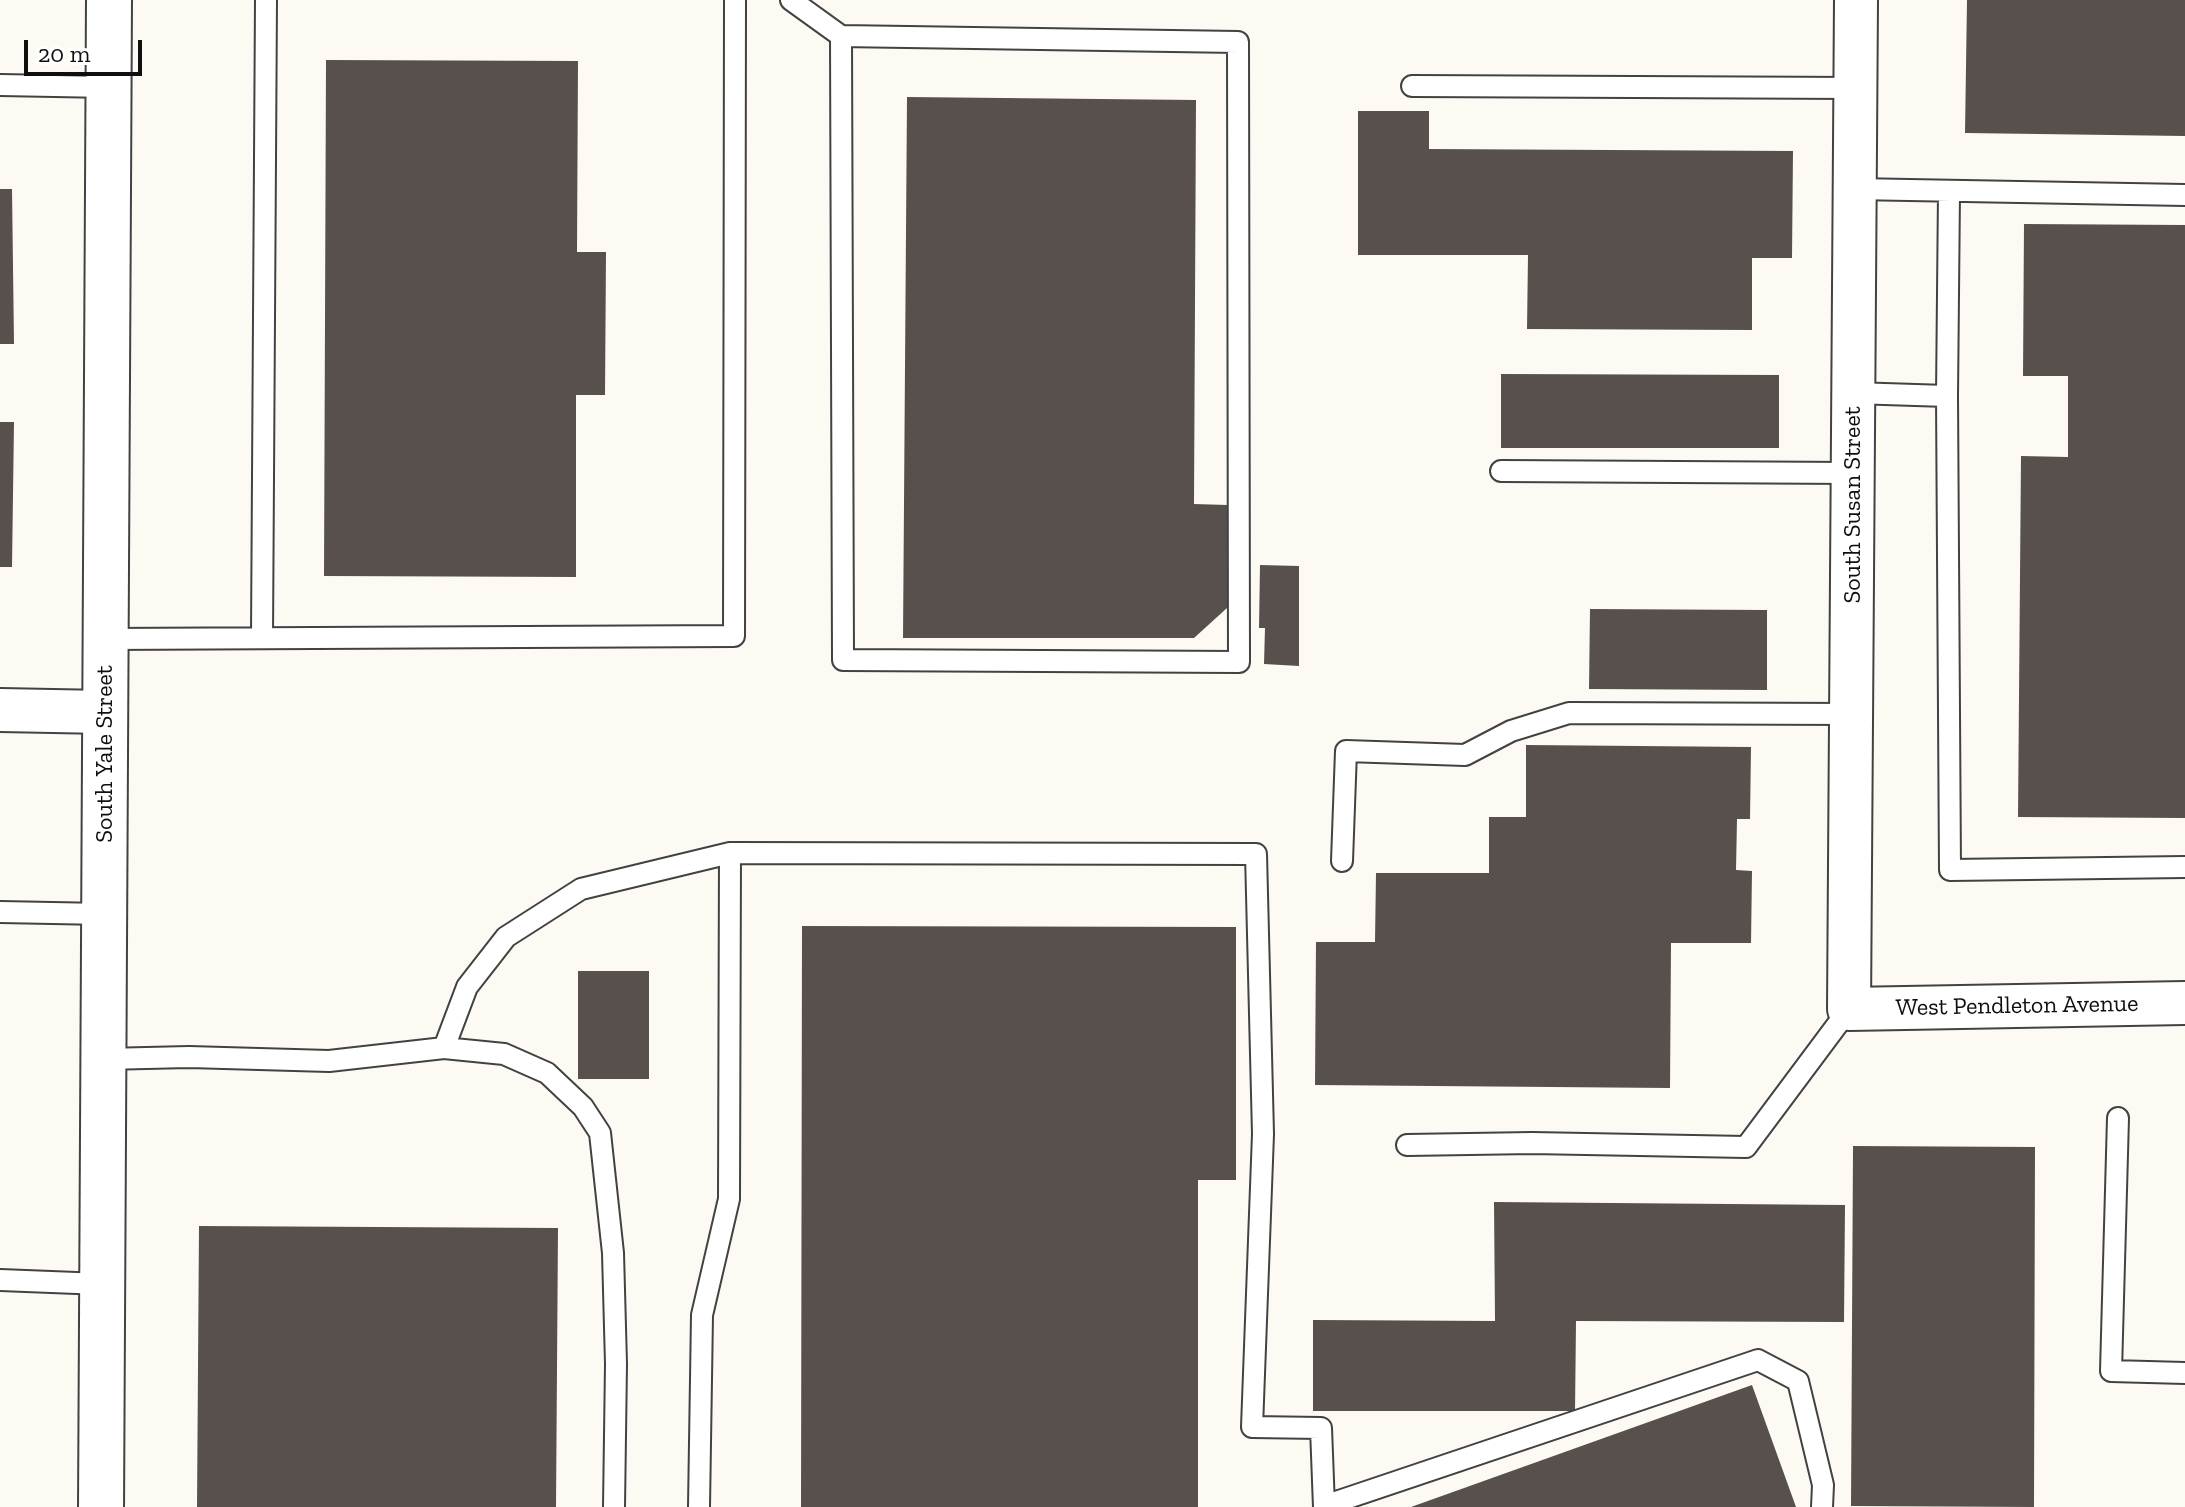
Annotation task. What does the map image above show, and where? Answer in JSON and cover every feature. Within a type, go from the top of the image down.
[{"type":"street","name":"South Yale Street","points":[[101,1507],[109,0]]},
{"type":"street","name":"South Susan Street","points":[[1849,1009],[1856,0]]},
{"type":"street","points":[[0,710],[105,712]]},
{"type":"street","name":"West Pendleton Avenue","points":[[1849,1009],[2185,1003]]},
{"type":"lane","points":[[262,636],[266,0]]},
{"type":"lane","points":[[106,639],[734,636],[735,0]]},
{"type":"lane","points":[[791,0],[841,36],[1238,42],[1239,662],[843,660],[841,36]]},
{"type":"lane","points":[[0,85],[109,87]]},
{"type":"lane","points":[[1412,86],[1855,88]]},
{"type":"lane","points":[[1854,189],[2185,195]]},
{"type":"lane","points":[[1949,192],[1950,870],[2185,867]]},
{"type":"lane","points":[[1853,393],[1947,396]]},
{"type":"lane","points":[[1501,471],[1853,473]]},
{"type":"lane","points":[[1342,861],[1346,751],[1465,755],[1511,731],[1569,713],[1851,714]]},
{"type":"lane","points":[[444,1048],[467,987],[506,937],[581,889],[730,853],[1256,854],[1263,1134],[1252,1427],[1321,1428],[1324,1506],[1758,1360],[1798,1381],[1823,1485],[1822,1507]]},
{"type":"lane","points":[[699,1507],[702,1315],[729,1199],[730,853]]},
{"type":"lane","points":[[0,912],[104,914]]},
{"type":"lane","points":[[1407,1145],[1532,1143],[1746,1147],[1849,1009]]},
{"type":"lane","points":[[104,1059],[189,1057],[329,1061],[444,1048],[504,1054],[547,1073],[583,1107],[600,1133],[613,1253],[616,1364],[614,1507]]},
{"type":"lane","points":[[2118,1118],[2111,1371],[2185,1373]]},
{"type":"lane","points":[[0,1280],[102,1284]]},
{"type":"building","points":[[1967,0],[2185,0],[2185,136],[1965,133]]},
{"type":"building","points":[[326,60],[578,61],[577,252],[606,252],[605,395],[576,395],[576,577],[324,576]]},
{"type":"building","points":[[907,97],[1196,100],[1194,504],[1227,505],[1227,608],[1194,638],[903,638]]},
{"type":"building","points":[[1358,111],[1429,111],[1429,149],[1793,151],[1792,258],[1752,258],[1752,330],[1527,329],[1528,255],[1358,255]]},
{"type":"building","points":[[0,189],[12,189],[14,344],[0,344]]},
{"type":"building","points":[[2024,224],[2185,225],[2185,818],[2018,817],[2021,456],[2068,457],[2068,376],[2023,376]]},
{"type":"building","points":[[1501,374],[1779,375],[1779,448],[1501,448]]},
{"type":"building","points":[[0,422],[14,422],[12,567],[0,567]]},
{"type":"building","points":[[1260,565],[1299,566],[1299,666],[1264,664],[1265,628],[1259,628]]},
{"type":"building","points":[[1590,609],[1767,610],[1767,690],[1589,689]]},
{"type":"building","points":[[1526,745],[1751,747],[1750,819],[1737,819],[1736,870],[1752,871],[1751,943],[1671,943],[1670,1088],[1315,1085],[1316,942],[1375,942],[1376,873],[1489,873],[1489,817],[1526,817]]},
{"type":"building","points":[[802,926],[1236,927],[1236,1180],[1198,1180],[1198,1507],[801,1507]]},
{"type":"building","points":[[578,971],[649,971],[649,1079],[578,1079]]},
{"type":"building","points":[[1853,1146],[2035,1147],[2034,1507],[1851,1506]]},
{"type":"building","points":[[1494,1202],[1845,1205],[1844,1322],[1576,1321],[1575,1411],[1313,1411],[1313,1320],[1495,1321]]},
{"type":"building","points":[[199,1226],[558,1228],[556,1507],[197,1507]]},
{"type":"building","points":[[1752,1385],[1796,1507],[1411,1507]]}]
